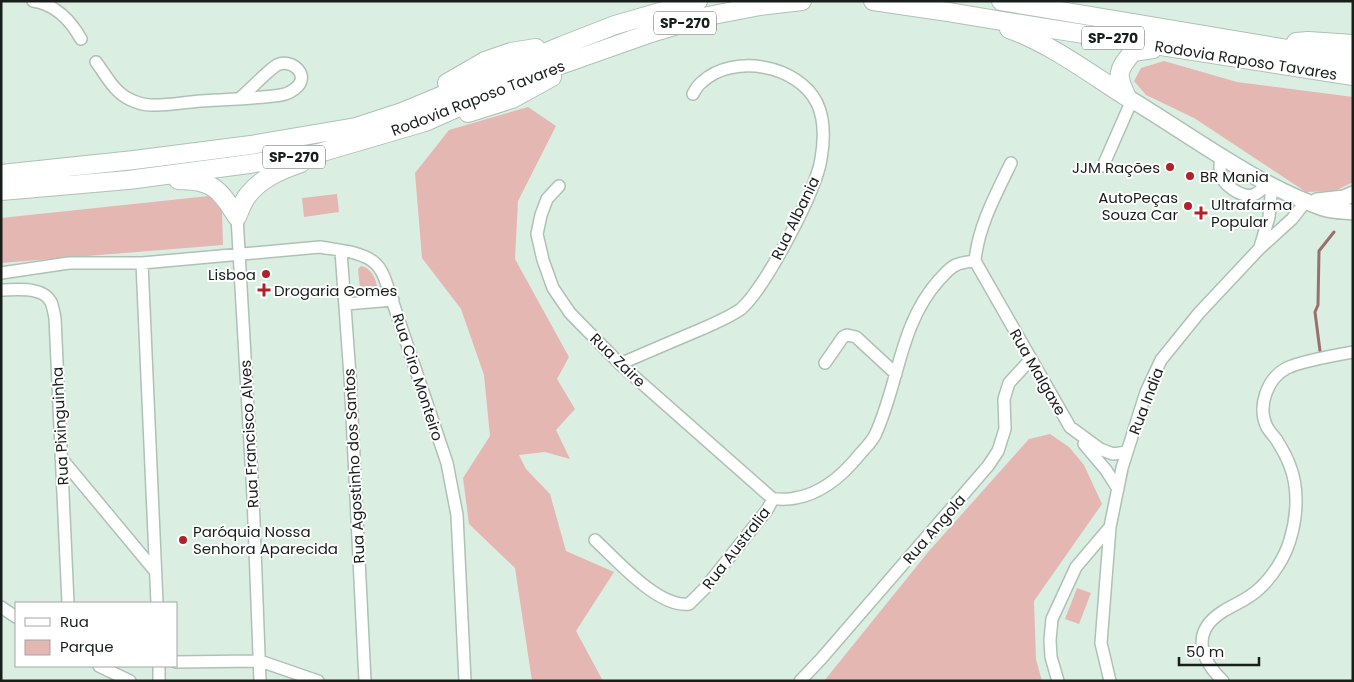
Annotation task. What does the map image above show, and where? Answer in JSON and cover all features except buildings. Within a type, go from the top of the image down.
[{"type":"highway","name":"Rodovia Raposo Tavares","points":[[1,174],[134,160],[279,141],[356,127],[402,112],[615,25],[698,1]]},
{"type":"highway","name":"Rodovia Raposo Tavares","points":[[1,190],[128,180],[319,153],[425,122],[529,76],[648,34],[708,16],[760,6],[802,1]]},
{"type":"highway","name":"Rodovia Raposo Tavares","points":[[873,1],[1353,76]]},
{"type":"highway","name":"Rodovia Raposo Tavares","points":[[1001,1],[1353,60]]},
{"type":"highway","points":[[948,12],[1023,34],[1130,98]]},
{"type":"highway","points":[[1258,44],[1308,41],[1353,44]]},
{"type":"highway","points":[[1130,98],[1121,84],[1119,74],[1125,61],[1133,52],[1168,47]]},
{"type":"highway","points":[[237,217],[246,197],[260,183],[284,169],[319,156],[350,149],[365,141]]},
{"type":"highway","points":[[128,180],[200,182],[209,185],[223,195],[237,217]]},
{"type":"main road","points":[[1130,98],[1270,184],[1324,208],[1353,212]]},
{"type":"main road","points":[[1308,201],[1344,198],[1353,194]]},
{"type":"street","points":[[33,1],[58,12],[72,23],[81,39]]},
{"type":"street","points":[[96,62],[115,88],[129,99],[150,105],[240,98],[282,94],[292,91],[300,84],[301,78],[298,68],[288,62],[279,64],[272,68],[240,98]]},
{"type":"street","name":"Rua Albania","points":[[620,364],[712,324],[750,301],[779,255],[810,192],[821,160],[822,121],[817,104],[807,87],[790,75],[758,66],[735,66],[710,76],[701,82],[693,94]]},
{"type":"street","points":[[1103,166],[1130,98]]},
{"type":"street","points":[[1221,155],[1220,174],[1222,181],[1237,192],[1248,196],[1255,195],[1270,184]]},
{"type":"street","points":[[975,262],[976,248],[983,227],[1011,162]]},
{"type":"street","name":"Rua India","points":[[1259,249],[1269,217],[1270,184]]},
{"type":"street","name":"Rua Zaire","points":[[559,186],[547,199],[540,215],[537,234],[553,288],[570,313],[620,364],[772,499]]},
{"type":"street","name":"Rua India","points":[[1110,681],[1101,643],[1110,527],[1122,468],[1146,392],[1161,360],[1199,313],[1259,249],[1292,219],[1308,201]]},
{"type":"street","name":"Rua Francisco Alves","points":[[237,217],[260,681]]},
{"type":"street","name":"Rua Ciro Monteiro","points":[[142,263],[320,247],[366,257],[376,264],[393,300],[447,463],[455,506],[465,681]]},
{"type":"street","name":"Rua Agostinho dos Santos","points":[[341,251],[346,304],[365,681]]},
{"type":"street","name":"Rua Malgaxe","points":[[975,262],[1070,427],[1100,450],[1113,454],[1127,452]]},
{"type":"street","name":"Rua Australia","points":[[595,540],[646,587],[675,604],[689,604],[705,588],[767,510],[772,499],[796,498],[824,487],[843,474],[875,435],[904,344],[915,316],[927,294],[952,267],[961,263],[975,262]]},
{"type":"street","points":[[1,273],[69,263],[142,263],[156,602]]},
{"type":"street","name":"Rua Pixinguinha","points":[[1,290],[41,292],[47,296],[52,304],[55,318],[68,602]]},
{"type":"street","points":[[346,304],[393,300]]},
{"type":"street","points":[[825,363],[843,337],[852,335],[896,374]]},
{"type":"street","points":[[1223,681],[1212,670],[1202,653],[1201,643],[1203,635],[1210,622],[1222,612],[1242,603],[1261,588],[1279,564],[1290,542],[1296,514],[1295,486],[1290,466],[1277,440],[1267,427],[1263,409],[1266,392],[1275,377],[1286,368],[1353,352]]},
{"type":"street","name":"Rua Angola","points":[[800,681],[988,466],[998,451],[1005,429],[1004,399],[1009,383],[1031,359]]},
{"type":"street","points":[[1070,427],[1106,470],[1118,489]]},
{"type":"street","points":[[61,458],[155,571]]},
{"type":"street","points":[[1058,681],[1051,657],[1052,619],[1076,567],[1110,527]]},
{"type":"street","points":[[1,607],[15,616]]},
{"type":"street","points":[[178,662],[260,661],[318,681]]},
{"type":"street","points":[[101,667],[130,681]]},
{"type":"street","points":[[159,667],[159,681]]},
{"type":"green space","points":[[1164,61],[1237,82],[1353,97],[1353,182],[1335,191],[1306,192],[1194,118],[1146,95],[1134,81],[1141,68]]},
{"type":"green space","points":[[528,107],[556,126],[518,201],[515,259],[569,357],[557,379],[575,409],[556,430],[570,459],[545,452],[519,455],[526,469],[550,494],[566,551],[614,572],[576,631],[603,681],[532,681],[515,568],[469,524],[463,478],[490,436],[484,375],[461,309],[422,258],[415,173],[449,130]]},
{"type":"green space","points":[[337,194],[339,212],[304,217],[302,198]]},
{"type":"green space","points":[[209,196],[222,211],[223,245],[1,263],[1,218]]},
{"type":"green space","points":[[361,266],[368,269],[372,274],[377,287],[368,290],[360,288],[358,269]]},
{"type":"green space","points":[[1050,434],[1069,447],[1084,465],[1102,504],[1034,601],[1036,659],[1042,681],[824,681],[929,551],[1029,439]]},
{"type":"green space","points":[[1077,588],[1091,593],[1079,624],[1065,619]]},
{"type":"waterway","points":[[1320,351],[1315,312],[1318,305],[1319,251],[1334,232]]},
{"type":"place","name":"JJM Rações","points":[[1170,167]]},
{"type":"place","name":"BR Mania","points":[[1190,176]]},
{"type":"place","name":"AutoPeças Souza Car","points":[[1188,206]]},
{"type":"place","name":"Ultrafarma Popular","points":[[1201,213]]},
{"type":"place","name":"Lisboa","points":[[266,274]]},
{"type":"place","name":"Drogaria Gomes","points":[[264,290]]},
{"type":"place","name":"Paróquia Nossa Senhora Aparecida","points":[[183,540]]}]
